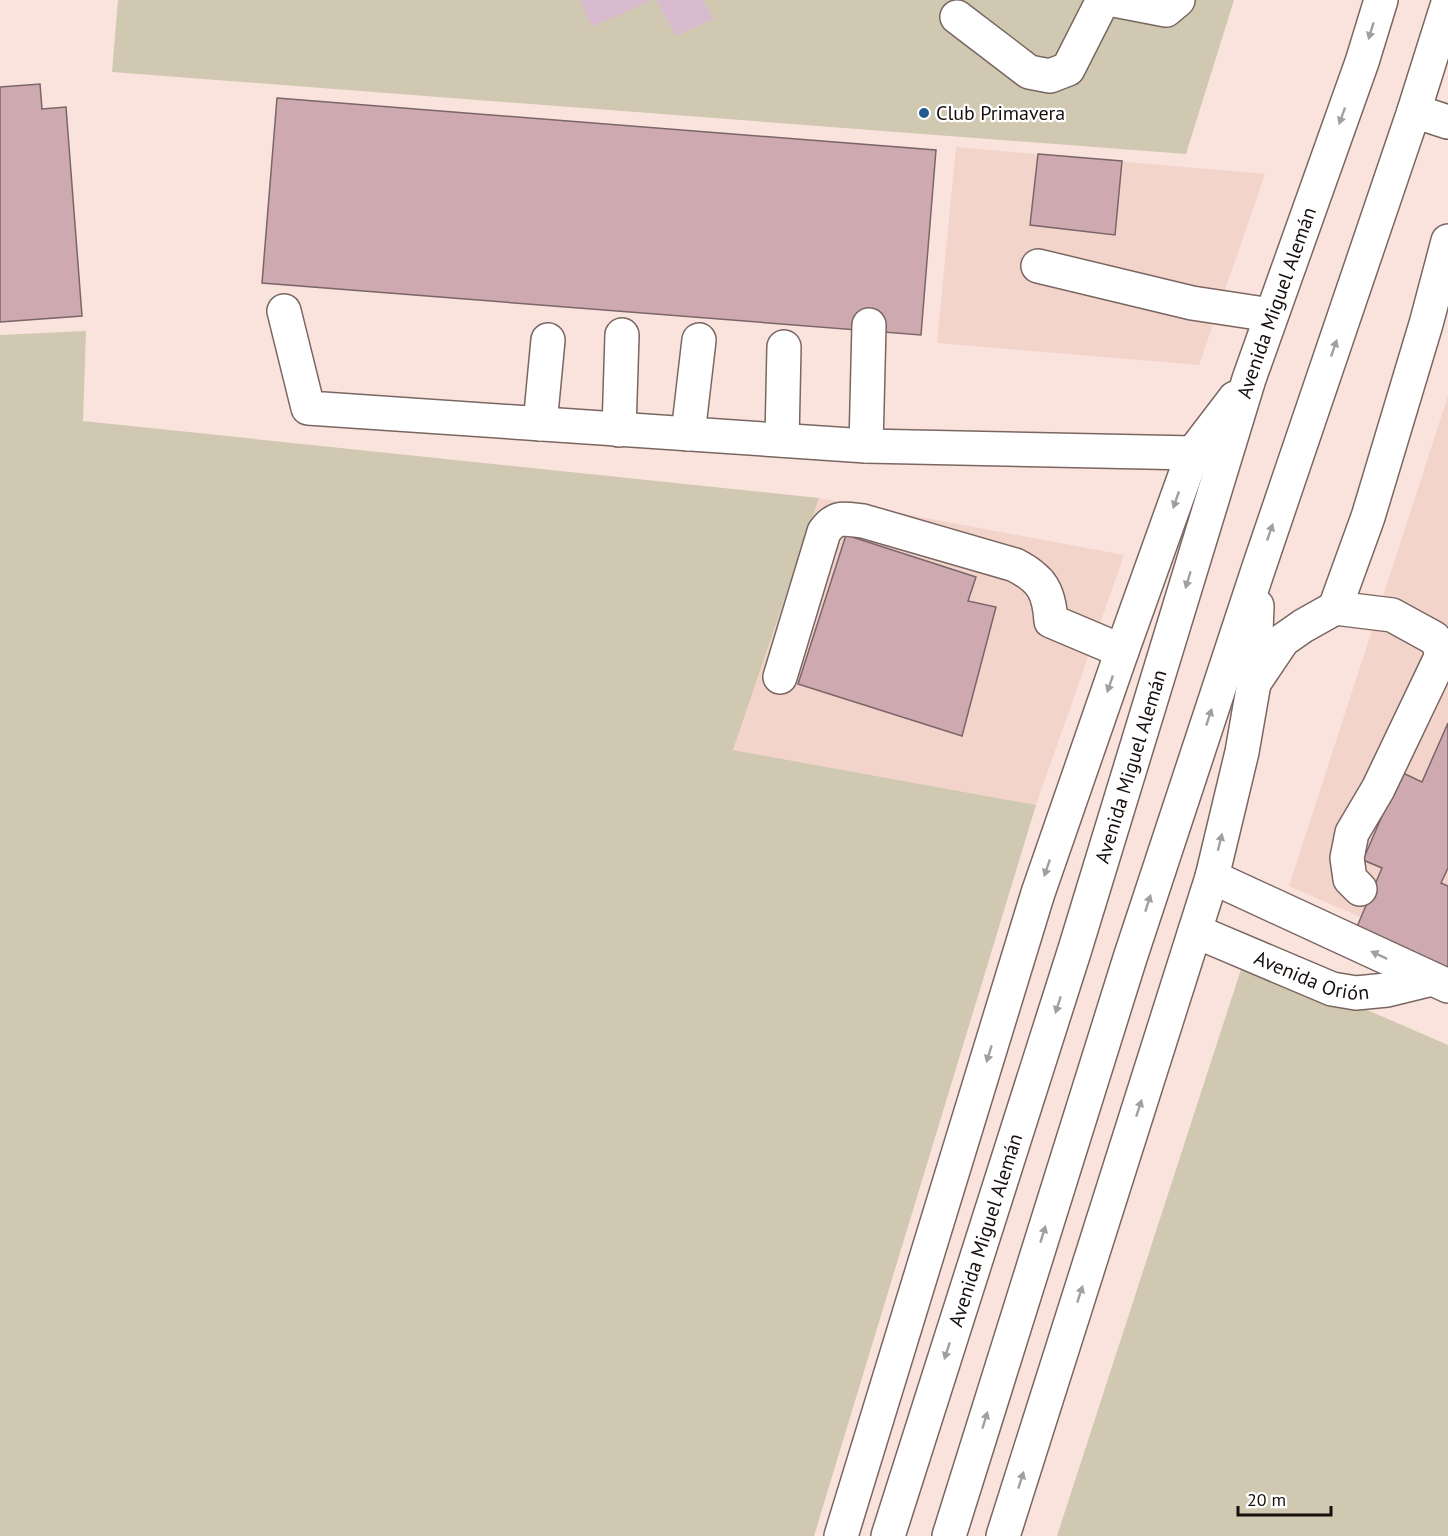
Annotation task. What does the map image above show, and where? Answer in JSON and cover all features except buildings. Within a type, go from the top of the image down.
[{"type":"main road","points":[[957,17],[1029,72],[1050,76],[1068,69],[1103,0]]},
{"type":"main road","points":[[1114,0],[1166,10],[1178,0]]},
{"type":"main road","name":"Avenida Miguel Alemán","points":[[888,1536],[1076,949],[1249,380],[1362,62],[1381,0]]},
{"type":"main road","points":[[949,1536],[1130,958],[1259,567],[1414,111],[1441,47],[1448,3]]},
{"type":"main road","points":[[1414,111],[1448,122]]},
{"type":"main road","points":[[1335,608],[1437,329],[1448,241]]},
{"type":"main road","points":[[1038,266],[1192,303],[1271,315]]},
{"type":"main road","points":[[284,310],[308,408],[866,446],[1193,453]]},
{"type":"main road","points":[[866,446],[869,326]]},
{"type":"main road","points":[[619,430],[622,335]]},
{"type":"main road","points":[[540,424],[548,340]]},
{"type":"main road","points":[[688,434],[699,340]]},
{"type":"main road","points":[[782,440],[784,347]]},
{"type":"main road","points":[[841,1536],[1035,904],[1122,651],[1193,453],[1249,380]]},
{"type":"main road","points":[[780,677],[824,532],[831,522],[840,518],[862,521],[1015,565],[1031,573],[1043,587],[1050,600],[1052,621],[1122,651]]},
{"type":"main road","points":[[1003,1536],[1212,877],[1242,752],[1254,683],[1259,567]]},
{"type":"main road","points":[[1254,683],[1283,640],[1335,608],[1392,615],[1434,638],[1440,646],[1442,657],[1378,789],[1352,833],[1347,858],[1350,879],[1360,889]]},
{"type":"main road","name":"Avenida Orión","points":[[1212,877],[1440,982]]},
{"type":"main road","name":"Avenida Orión","points":[[1195,932],[1332,989],[1356,993],[1440,982]]},
{"type":"shaded area","name":"Club Primavera","points":[[118,0],[1234,0],[1186,154],[112,72]]},
{"type":"shaded area","points":[[580,0],[652,0],[592,27]]},
{"type":"shaded area","points":[[656,0],[703,0],[713,19],[676,36]]},
{"type":"shaded area","points":[[956,147],[1265,174],[1199,365],[937,343]]},
{"type":"shaded area","points":[[86,331],[83,421],[819,498],[733,750],[1036,805],[814,1536],[0,1536],[0,335]]},
{"type":"shaded area","points":[[1448,396],[1448,955],[1289,886]]},
{"type":"shaded area","points":[[819,498],[1124,555],[1036,805],[733,750]]},
{"type":"shaded area","points":[[1245,957],[1448,1045],[1448,1536],[1057,1536]]},
{"type":"place","name":"Club Primavera","points":[[924,113]]}]
